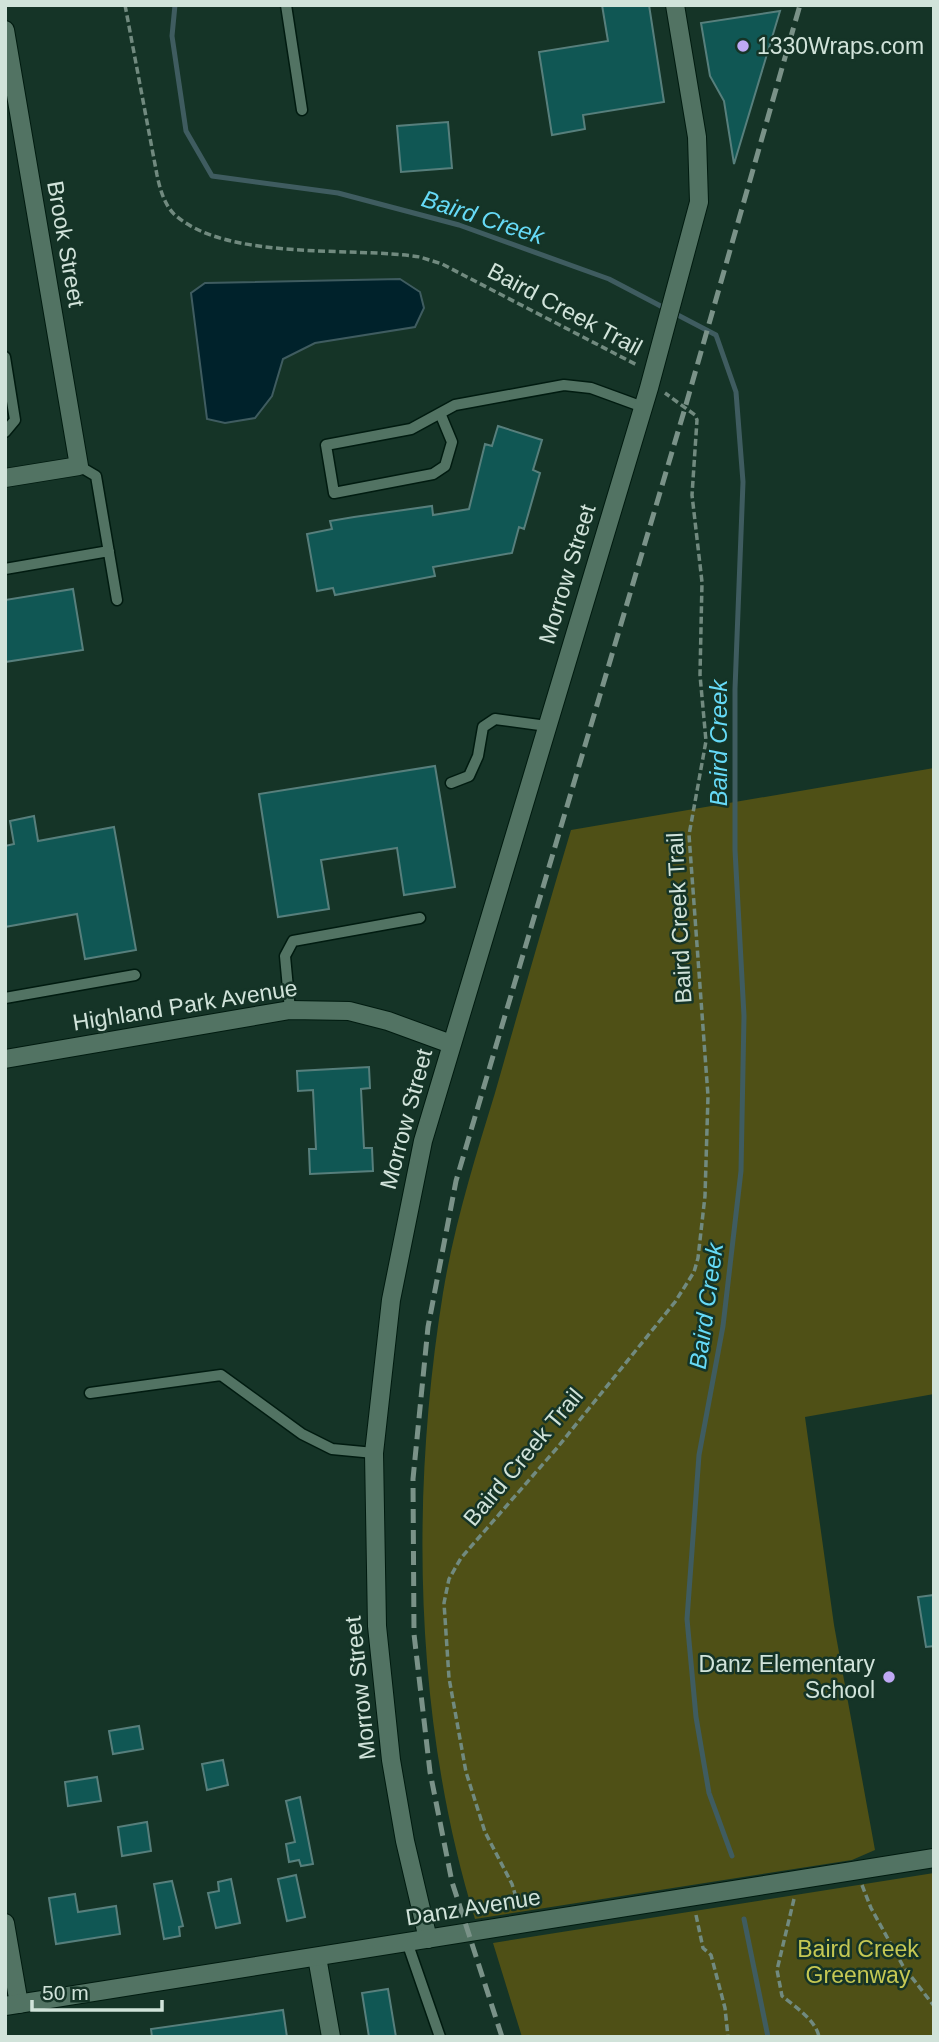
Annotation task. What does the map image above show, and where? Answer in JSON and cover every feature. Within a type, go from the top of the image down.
[{"type":"street","name":"Morrow Street","points":[[428,1939],[405,1841],[381,1680],[374,1544],[374,1453],[391,1300],[423,1141],[652,377],[699,202],[697,137],[675,5]]},
{"type":"street","name":"Brook Street","points":[[5,30],[13,127],[79,466]]},
{"type":"street","points":[[5,478],[79,466]]},
{"type":"street","name":"Highland Park Avenue","points":[[5,1059],[290,1010],[349,1011],[388,1020],[451,1044]]},
{"type":"street","name":"Danz Avenue","points":[[12,2005],[934,1858]]},
{"type":"street","points":[[5,1923],[12,2005]]},
{"type":"street","points":[[317,1956],[331,2037]]},
{"type":"lane","points":[[286,5],[302,110]]},
{"type":"lane","points":[[5,357],[15,420],[5,432]]},
{"type":"lane","points":[[440,413],[452,442],[445,466],[433,474],[334,493],[326,446],[411,429],[454,405],[564,385],[591,388],[643,407]]},
{"type":"lane","points":[[79,466],[96,476],[117,600]]},
{"type":"lane","points":[[5,569],[109,551]]},
{"type":"lane","points":[[451,783],[470,776],[478,756],[483,727],[495,719],[547,726]]},
{"type":"lane","points":[[290,1010],[285,956],[293,941],[420,918]]},
{"type":"lane","points":[[5,998],[135,975]]},
{"type":"lane","points":[[90,1393],[221,1375],[302,1434],[332,1449],[374,1453]]},
{"type":"lane","points":[[407,1942],[440,2037]]},
{"type":"path","name":"Baird Creek Trail","points":[[125,5],[157,175],[161,191],[173,213],[208,233],[249,244],[394,253],[442,264],[632,362],[652,377],[663,391],[695,415],[697,420],[692,495],[702,582],[701,676],[706,741],[690,835],[708,1096],[704,1205],[698,1258],[686,1285],[557,1448],[471,1546],[452,1573],[446,1589],[444,1621],[448,1666],[466,1772],[485,1832],[519,1900],[522,1924]]},
{"type":"path","points":[[853,1871],[903,1966],[934,2006]]},
{"type":"path","points":[[794,1899],[777,1970],[782,1996],[802,2012],[818,2030],[818,2037]]},
{"type":"path","points":[[696,1914],[703,1948],[710,1955],[725,2008],[727,2037]]},
{"type":"green space","points":[[934,768],[934,1394],[805,1417],[834,1625],[875,1850],[852,1860],[475,1919],[455,1844],[429,1688],[423,1529],[432,1370],[443,1293],[459,1217],[571,830]]},
{"type":"green space","name":"Baird Creek Greenway","points":[[934,1873],[934,2037],[522,2037],[493,1943]]},
{"type":"water","points":[[400,279],[420,292],[424,308],[415,327],[315,343],[283,359],[272,396],[255,418],[225,423],[207,419],[191,293],[205,283]]},
{"type":"building","points":[[602,5],[649,5],[664,102],[583,115],[585,129],[552,135],[539,52],[608,41]]},
{"type":"building","points":[[780,11],[734,164],[724,101],[710,76],[701,23]]},
{"type":"building","points":[[448,122],[452,168],[401,172],[397,126]]},
{"type":"building","points":[[498,426],[542,440],[533,470],[540,473],[524,529],[519,527],[512,553],[433,567],[435,576],[335,595],[333,588],[317,591],[307,534],[332,529],[330,521],[354,517],[432,506],[433,515],[469,509],[485,444],[492,446]]},
{"type":"building","points":[[73,589],[83,650],[5,662],[5,600]]},
{"type":"building","points":[[435,766],[455,887],[404,895],[397,848],[321,860],[329,909],[278,917],[259,794]]},
{"type":"building","points":[[34,816],[38,841],[114,827],[136,950],[85,959],[77,914],[5,927],[5,846],[14,844],[10,821]]},
{"type":"building","points":[[369,1067],[370,1088],[361,1089],[364,1148],[372,1148],[373,1171],[310,1174],[309,1149],[316,1149],[313,1090],[298,1091],[297,1071]]},
{"type":"building","points":[[934,1595],[934,1646],[926,1647],[918,1597]]},
{"type":"building","points":[[139,1726],[143,1749],[113,1754],[109,1731]]},
{"type":"building","points":[[223,1760],[228,1785],[207,1790],[202,1764]]},
{"type":"building","points":[[97,1777],[101,1801],[68,1806],[65,1782]]},
{"type":"building","points":[[300,1797],[313,1864],[301,1866],[299,1860],[289,1862],[286,1844],[295,1842],[286,1801]]},
{"type":"building","points":[[147,1822],[151,1851],[122,1856],[118,1827]]},
{"type":"building","points":[[296,1875],[305,1917],[287,1921],[278,1879]]},
{"type":"building","points":[[231,1879],[240,1923],[216,1928],[208,1893],[219,1891],[218,1882]]},
{"type":"building","points":[[172,1881],[183,1926],[179,1927],[180,1936],[164,1939],[154,1884]]},
{"type":"building","points":[[75,1894],[78,1912],[116,1906],[120,1934],[56,1944],[49,1898]]},
{"type":"building","points":[[388,1989],[396,2037],[369,2037],[362,1993]]},
{"type":"building","points":[[283,2010],[287,2037],[152,2037],[151,2029]]},
{"type":"waterway","name":"Baird Creek","points":[[175,5],[172,36],[186,131],[212,176],[338,193],[459,225],[609,279],[716,335],[736,392],[743,482],[735,689],[735,850],[744,1016],[741,1171],[723,1326],[699,1455],[687,1619],[696,1717],[709,1793],[732,1856]]},
{"type":"waterway","name":"Baird Creek","points":[[744,1919],[768,2037]]},
{"type":"railway","points":[[502,2037],[452,1882],[430,1772],[414,1634],[413,1479],[428,1327],[456,1181],[685,408],[800,5]]},
{"type":"place","name":"1330Wraps.com","points":[[743,46]]},
{"type":"place","name":"Danz Elementary School","points":[[889,1677]]}]
